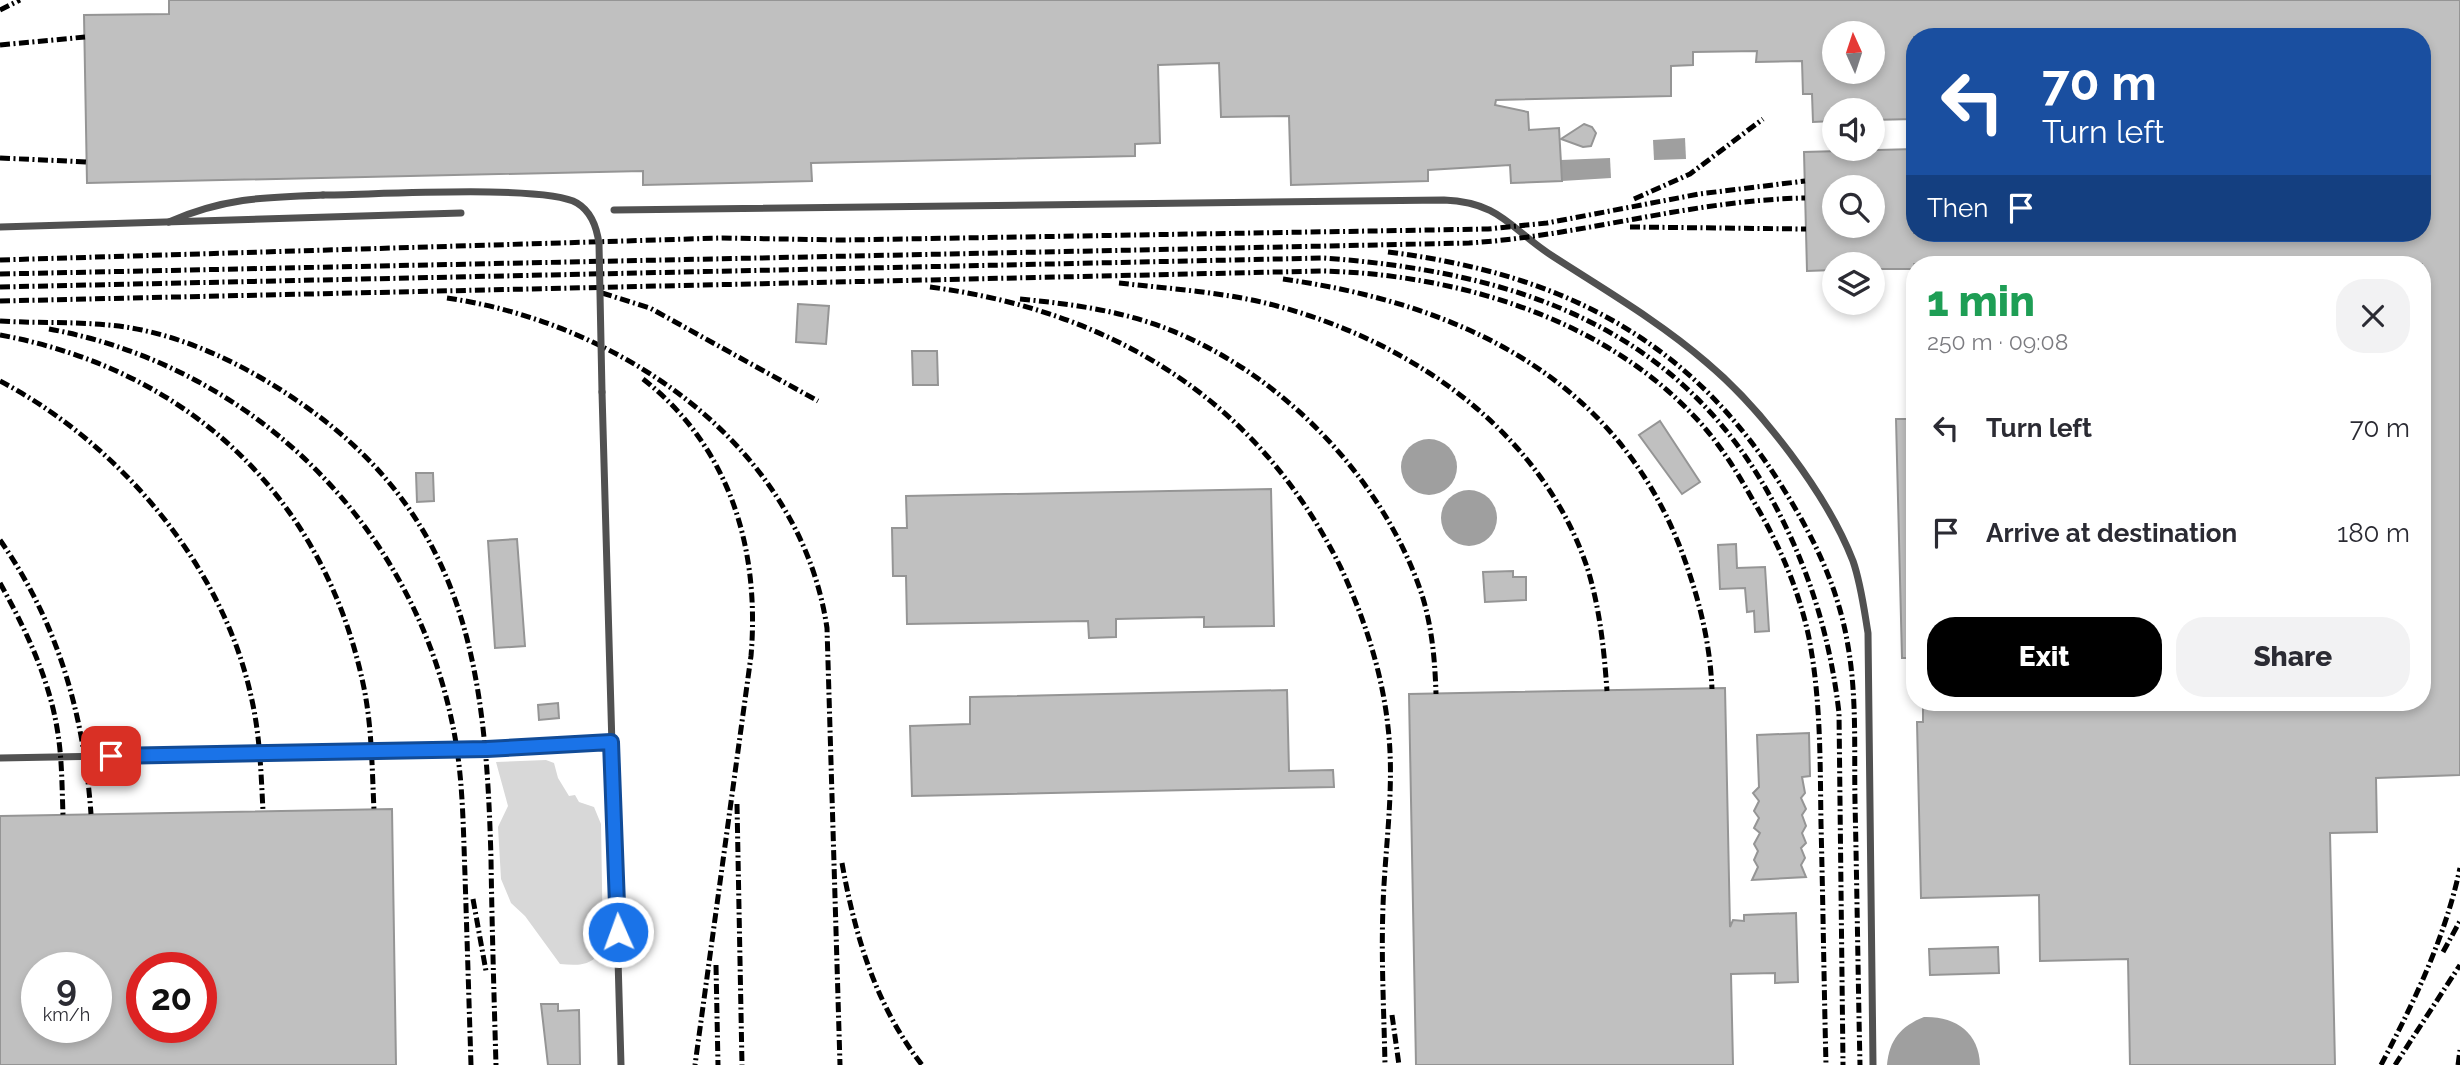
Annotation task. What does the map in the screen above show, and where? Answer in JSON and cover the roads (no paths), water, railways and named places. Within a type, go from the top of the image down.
[{"type":"lane","points":[[165,223],[207,206],[236,199],[323,195],[536,194],[575,201],[586,209],[594,223],[599,244],[621,1065]]},
{"type":"lane","points":[[614,210],[1444,200],[1478,203],[1491,209],[1546,252],[1666,331],[1709,364],[1770,428],[1812,487],[1844,539],[1860,586],[1868,633],[1874,1065]]},
{"type":"lane","points":[[0,227],[461,213]]},
{"type":"lane","points":[[0,758],[487,749],[611,742]]},
{"type":"railway","points":[[0,10],[20,0]]},
{"type":"railway","points":[[0,45],[85,37]]},
{"type":"railway","points":[[1634,199],[1690,174],[1763,119]]},
{"type":"railway","points":[[0,158],[87,162]]},
{"type":"railway","points":[[0,260],[722,238],[843,240],[1488,229],[1547,223],[1699,194],[1805,181]]},
{"type":"railway","points":[[0,274],[1469,243],[1553,233],[1720,205],[1805,198]]},
{"type":"railway","points":[[1630,227],[1806,229]]},
{"type":"railway","points":[[1388,252],[1452,262],[1511,277],[1566,298],[1618,323],[1665,355],[1709,394],[1749,440],[1797,511],[1832,585],[1844,625],[1851,665],[1860,1065]]},
{"type":"railway","points":[[0,287],[1323,258],[1395,265],[1464,278],[1530,296],[1590,322],[1646,356],[1697,398],[1742,451],[1780,515],[1802,563],[1825,636],[1839,713],[1843,1065]]},
{"type":"railway","points":[[0,301],[1322,271],[1372,274],[1472,292],[1521,307],[1568,326],[1613,350],[1654,379],[1709,433],[1726,455],[1772,534],[1794,585],[1809,638],[1818,708],[1826,1065]]},
{"type":"railway","points":[[1283,279],[1348,291],[1411,308],[1470,330],[1525,360],[1574,396],[1618,440],[1654,493],[1683,555],[1694,588],[1703,621],[1712,689]]},
{"type":"railway","points":[[1119,283],[1238,297],[1327,322],[1376,343],[1423,369],[1466,400],[1505,435],[1539,476],[1567,521],[1588,570],[1596,600],[1607,691]]},
{"type":"railway","points":[[930,287],[996,299],[1059,317],[1118,342],[1172,373],[1222,411],[1267,455],[1306,507],[1340,566],[1357,605],[1377,665],[1388,727],[1389,816],[1382,926],[1385,1065]]},
{"type":"railway","points":[[602,293],[650,308],[818,401]]},
{"type":"railway","points":[[447,298],[512,312],[576,334],[636,365],[692,404],[741,450],[781,503],[810,562],[827,628],[840,1065]]},
{"type":"railway","points":[[1020,299],[1094,309],[1165,328],[1207,347],[1248,372],[1287,401],[1322,434],[1354,470],[1382,510],[1404,551],[1422,595],[1428,619],[1436,694]]},
{"type":"railway","points":[[0,321],[124,327],[164,336],[208,351],[270,383],[309,409],[363,454],[404,502],[436,554],[458,608],[473,667],[483,728],[491,859],[496,1065]]},
{"type":"railway","points":[[49,329],[122,348],[191,378],[254,417],[310,464],[359,519],[400,581],[431,649],[456,741],[463,817],[471,1065]]},
{"type":"railway","points":[[0,335],[69,352],[132,378],[188,412],[239,453],[282,502],[317,558],[345,620],[367,703],[374,810]]},
{"type":"railway","points":[[643,379],[673,406],[698,436],[718,468],[744,539],[753,616],[751,656],[695,1065]]},
{"type":"railway","points":[[0,381],[43,407],[85,438],[124,473],[159,512],[190,555],[216,600],[237,647],[251,696],[258,739],[263,811]]},
{"type":"railway","points":[[0,540],[38,604],[65,671],[82,741],[91,814]]},
{"type":"railway","points":[[0,583],[28,637],[49,694],[59,744],[63,815]]},
{"type":"railway","points":[[737,804],[742,1065]]},
{"type":"railway","points":[[842,863],[854,917],[870,969],[892,1019],[922,1065]]},
{"type":"railway","points":[[2381,1065],[2427,969],[2446,919],[2460,868]]},
{"type":"railway","points":[[473,899],[486,971]]},
{"type":"railway","points":[[2443,952],[2460,921]]},
{"type":"railway","points":[[716,965],[718,1065]]},
{"type":"railway","points":[[2395,1065],[2460,965]]},
{"type":"railway","points":[[1392,1015],[1399,1065]]},
{"type":"railway","points":[[2458,1065],[2460,1050]]}]
